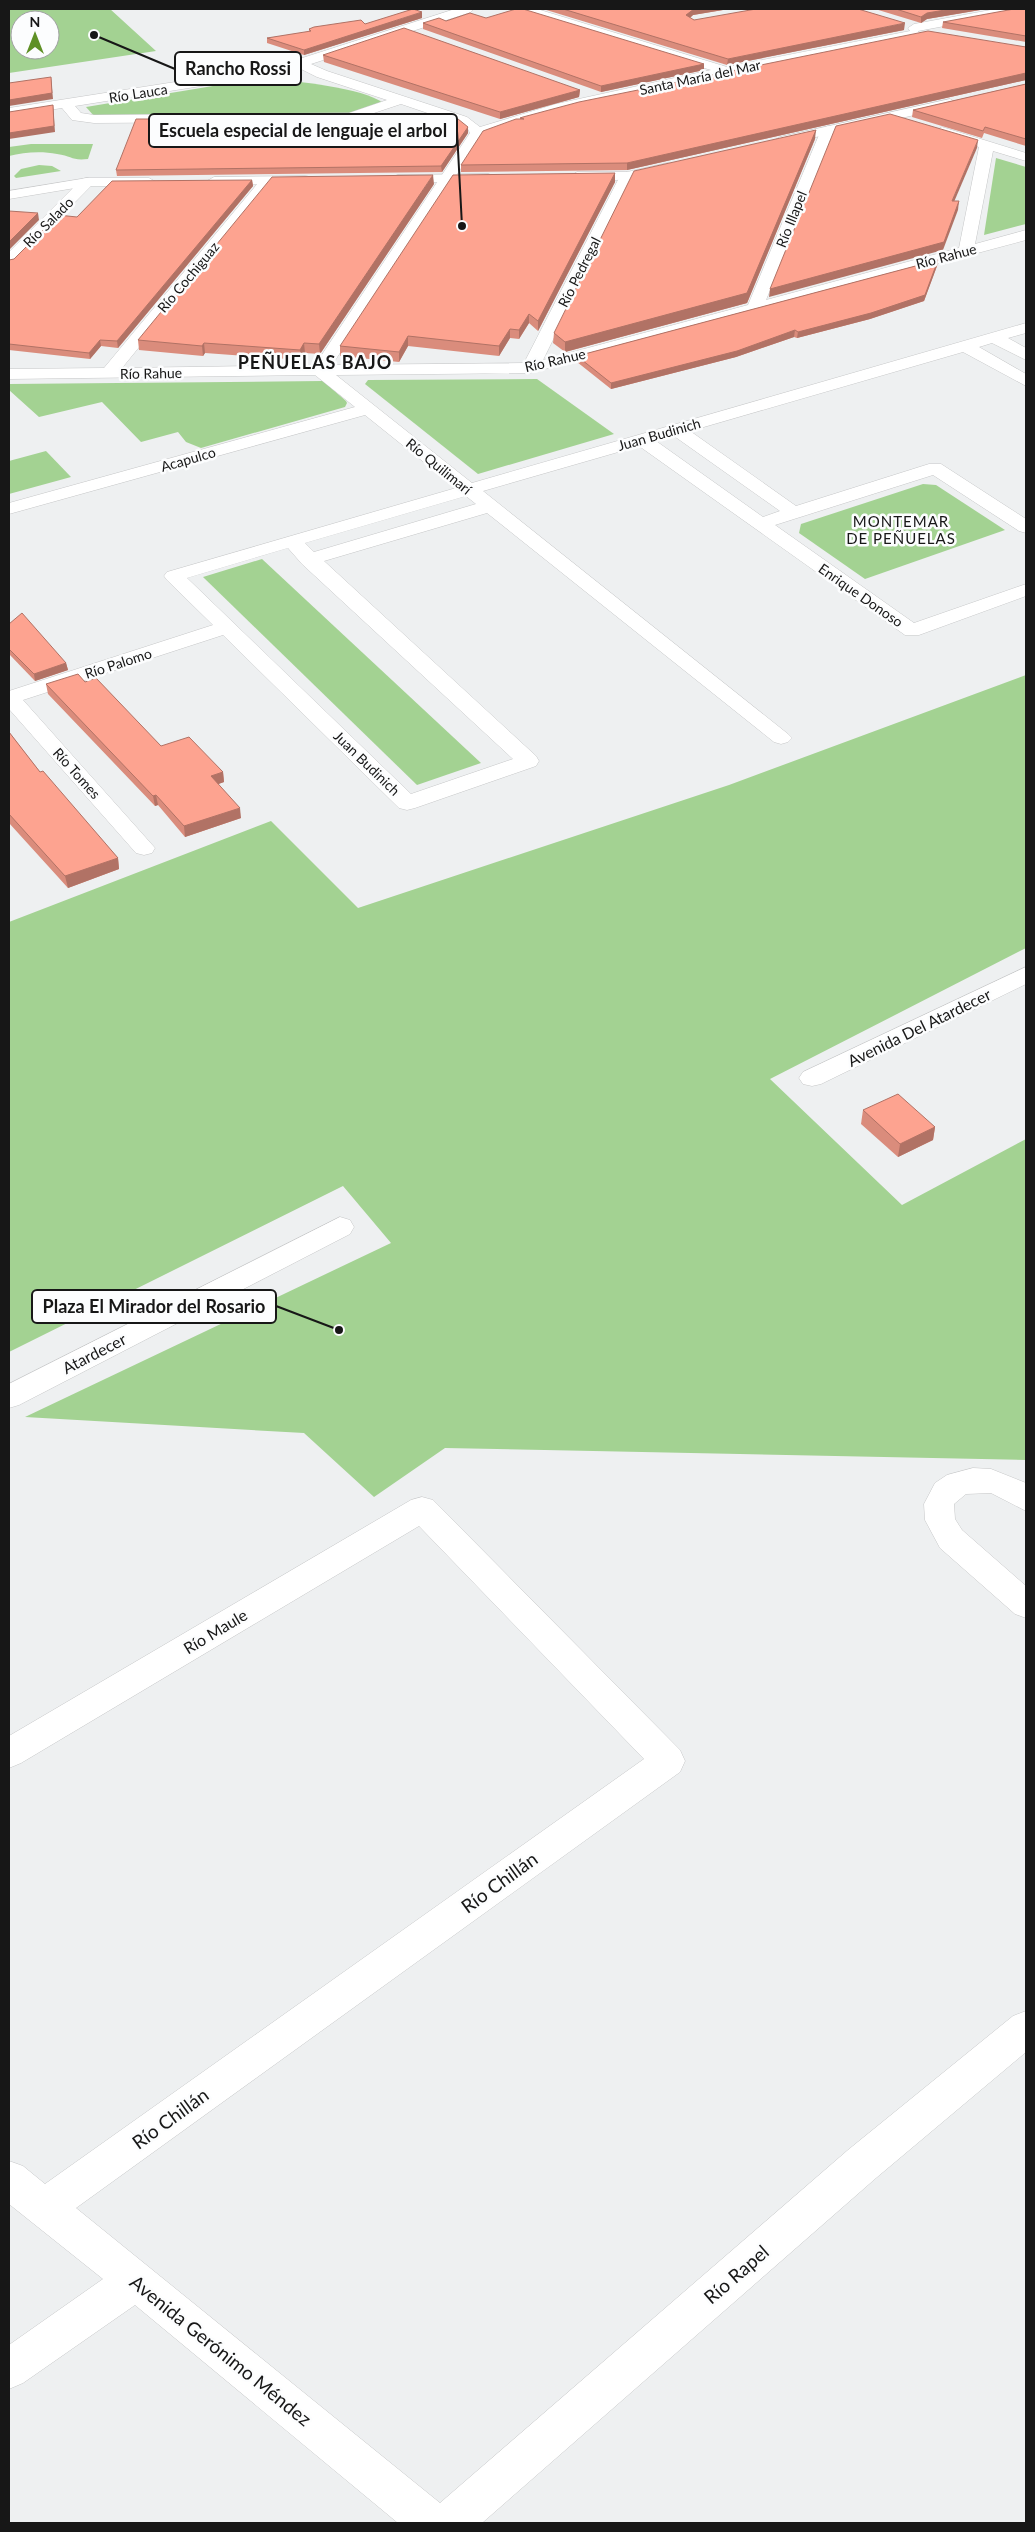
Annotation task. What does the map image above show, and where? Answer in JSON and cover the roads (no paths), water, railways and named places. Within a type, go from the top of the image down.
[{"type":"street","name":"Río Lauca","points":[[9,112],[239,76],[299,63],[467,9]]},
{"type":"street","points":[[525,9],[725,70]]},
{"type":"street","name":"Santa María del Mar","points":[[477,133],[513,120],[602,98],[915,28],[1014,9]]},
{"type":"street","points":[[915,28],[945,34]]},
{"type":"street","points":[[404,29],[423,36]]},
{"type":"street","points":[[299,63],[322,74],[356,86],[462,120],[473,126],[477,133],[320,371]]},
{"type":"street","points":[[239,76],[305,78],[356,86]]},
{"type":"street","points":[[574,88],[602,98]]},
{"type":"street","points":[[771,143],[968,99]]},
{"type":"street","points":[[66,104],[77,117],[94,119],[340,117],[360,115],[400,100]]},
{"type":"street","points":[[890,116],[1026,157]]},
{"type":"street","points":[[462,120],[484,122],[513,120]]},
{"type":"street","name":"Río Illapel","points":[[755,308],[828,130]]},
{"type":"street","points":[[966,251],[987,144]]},
{"type":"street","points":[[561,177],[627,176],[685,163]]},
{"type":"street","name":"Río Pedregal","points":[[530,368],[627,176]]},
{"type":"street","points":[[382,179],[504,177]]},
{"type":"street","name":"Río Cochiguaz","points":[[108,374],[268,180]]},
{"type":"street","points":[[202,181],[316,180]]},
{"type":"street","points":[[9,195],[88,182],[164,182]]},
{"type":"street","name":"Río Salado","points":[[9,261],[88,182]]},
{"type":"street","name":"Río Rahue","points":[[9,374],[530,368],[1026,234]]},
{"type":"street","name":"Juan Budinich","points":[[291,541],[528,761],[407,803],[174,576],[291,541],[468,489],[1026,328]]},
{"type":"street","points":[[994,337],[1026,355]]},
{"type":"street","points":[[965,346],[1026,381]]},
{"type":"street","name":"Río Quilimarí","points":[[320,371],[782,738]]},
{"type":"street","name":"Acapulco","points":[[9,509],[368,409]]},
{"type":"street","points":[[676,429],[794,513]]},
{"type":"street","name":"Enrique Donoso","points":[[641,439],[912,631],[1026,590]]},
{"type":"street","points":[[760,524],[935,468],[1026,526]]},
{"type":"street","points":[[310,560],[490,506]]},
{"type":"street","name":"Río Palomo","points":[[9,698],[226,627]]},
{"type":"street","name":"Río Tomes","points":[[9,698],[144,848]]},
{"type":"street","name":"Avenida Del Atardecer","points":[[812,1078],[1026,975]]},
{"type":"street","name":"Atardecer","points":[[9,1398],[340,1227]]},
{"type":"street","points":[[1026,1499],[1013,1488],[998,1481],[981,1478],[965,1480],[953,1486],[944,1494],[939,1505],[938,1516],[943,1528],[952,1539],[1026,1605]]},
{"type":"street","name":"Río Maule","points":[[9,1753],[422,1510]]},
{"type":"street","name":"Río Chillán","points":[[44,2208],[668,1760],[422,1510]]},
{"type":"street","name":"Río Rapel","points":[[450,2523],[862,2164],[1026,2029]]},
{"type":"street","name":"Avenida Gerónimo Méndez","points":[[9,2180],[136,2280],[430,2523]]},
{"type":"street","points":[[9,2369],[136,2280]]},
{"type":"place","name":"Rancho Rossi","points":[[94,35]]},
{"type":"place","name":"Escuela especial de lenguaje el arbol","points":[[462,226]]},
{"type":"place","name":"Plaza El Mirador del Rosario","points":[[339,1330]]},
{"type":"district","name":"PEÑUELAS BAJO","points":[[315,362]]},
{"type":"district","name":"MONTEMAR DE PEÑUELAS","points":[[901,530]]}]
